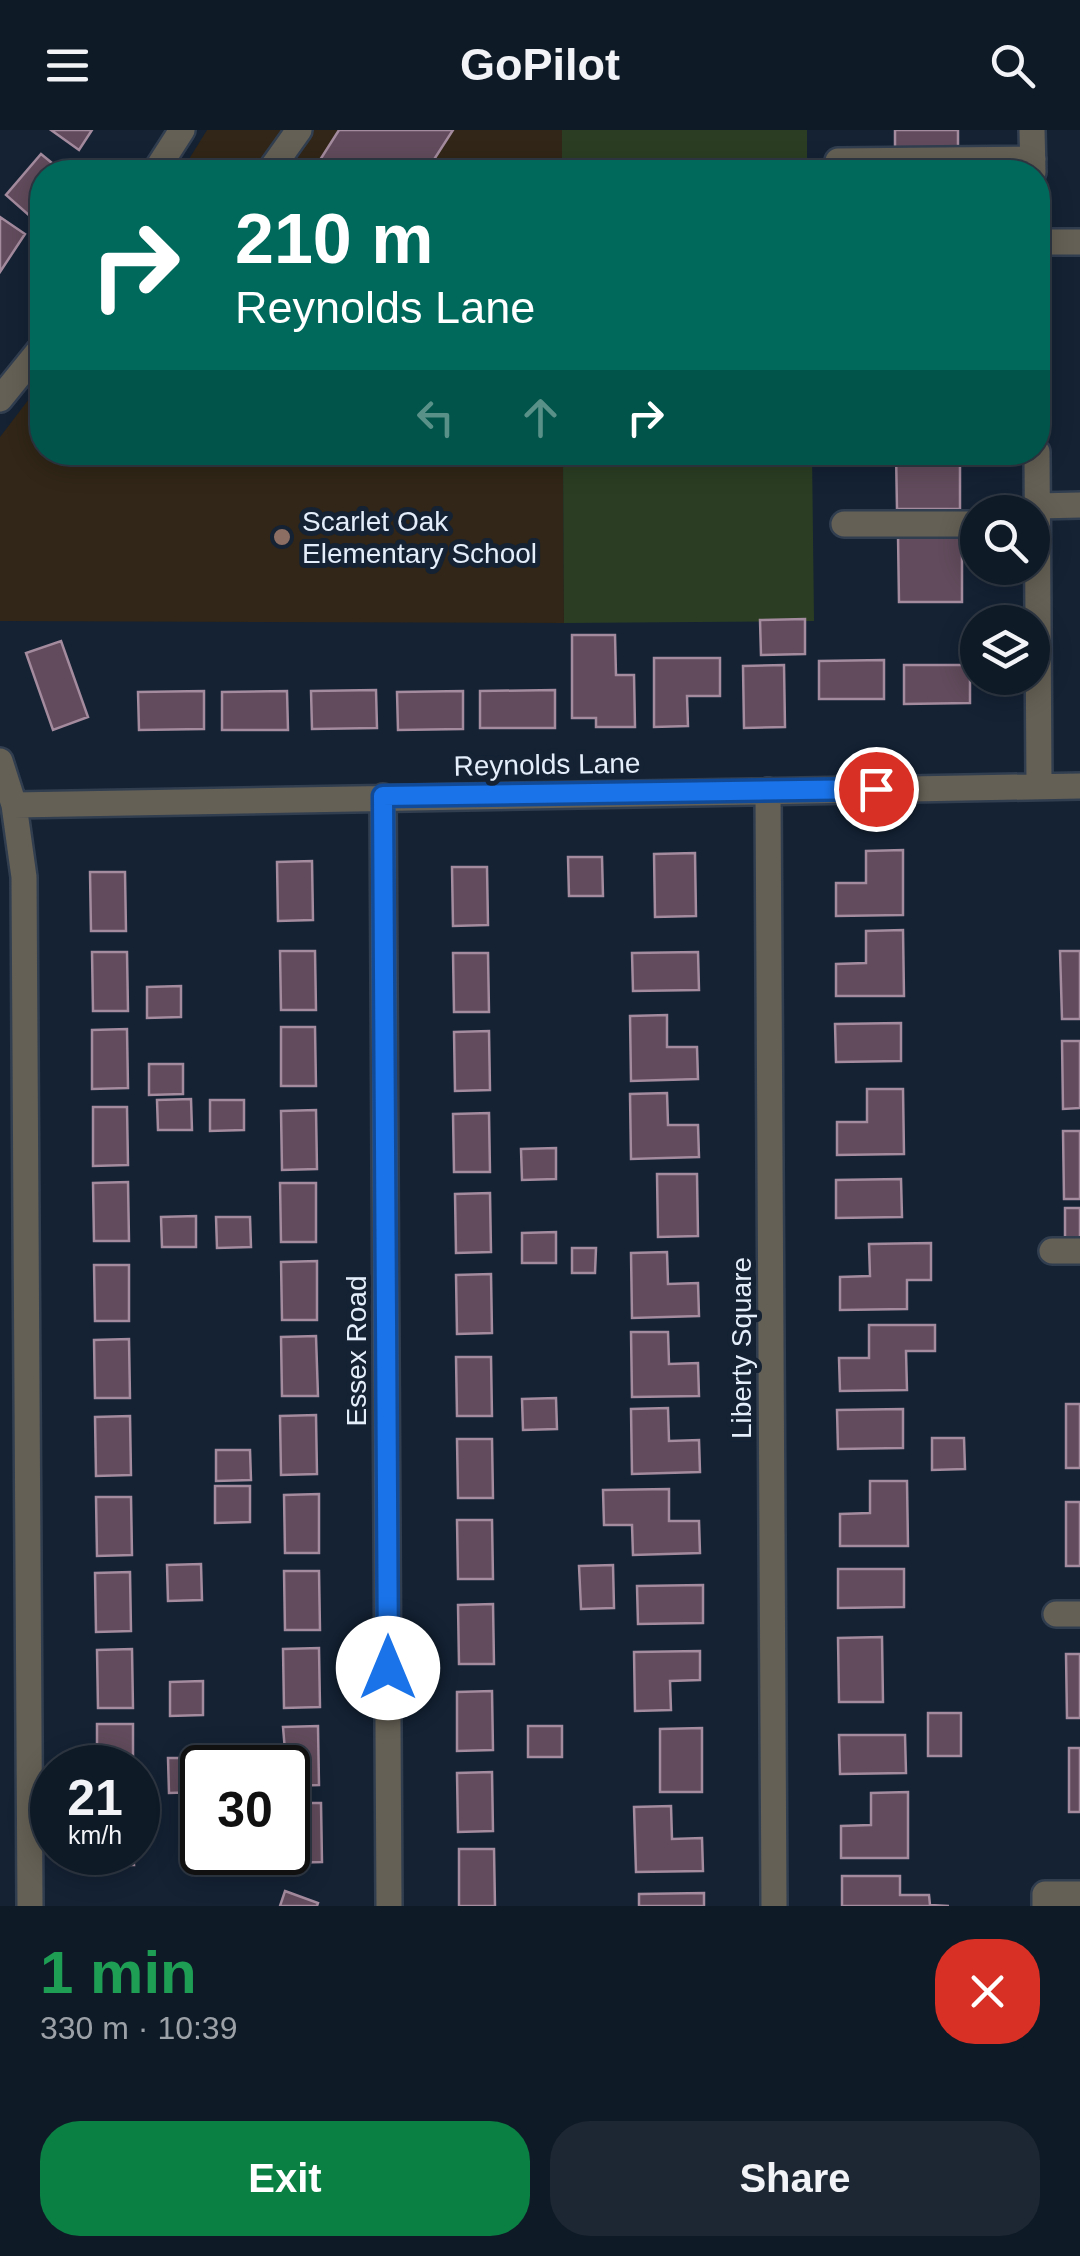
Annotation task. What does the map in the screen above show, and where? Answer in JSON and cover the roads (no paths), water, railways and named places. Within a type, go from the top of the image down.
[{"type":"street","points":[[163,160],[182,130]]},
{"type":"street","points":[[278,160],[299,130]]},
{"type":"street","points":[[1032,130],[1033,160]]},
{"type":"street","points":[[1050,242],[1080,242]]},
{"type":"street","points":[[0,399],[30,362]]},
{"type":"street","points":[[1036,495],[1037,465]]},
{"type":"street","points":[[1050,514],[1080,506]]},
{"type":"street","points":[[844,524],[960,524]]},
{"type":"street","points":[[1037,585],[1039,786]]},
{"type":"street","points":[[0,761],[14,804],[24,876],[30,1906]]},
{"type":"street","name":"Reynolds Lane","points":[[14,804],[1080,786]]},
{"type":"street","name":"Liberty Square","points":[[768,790],[774,1906]]},
{"type":"street","name":"Essex Road","points":[[383,796],[390,1906]]},
{"type":"street","points":[[1052,1252],[1080,1251]]},
{"type":"street","points":[[1045,1900],[1080,1894]]},
{"type":"place","name":"Scarlet Oak Elementary School","points":[[282,537]]}]
